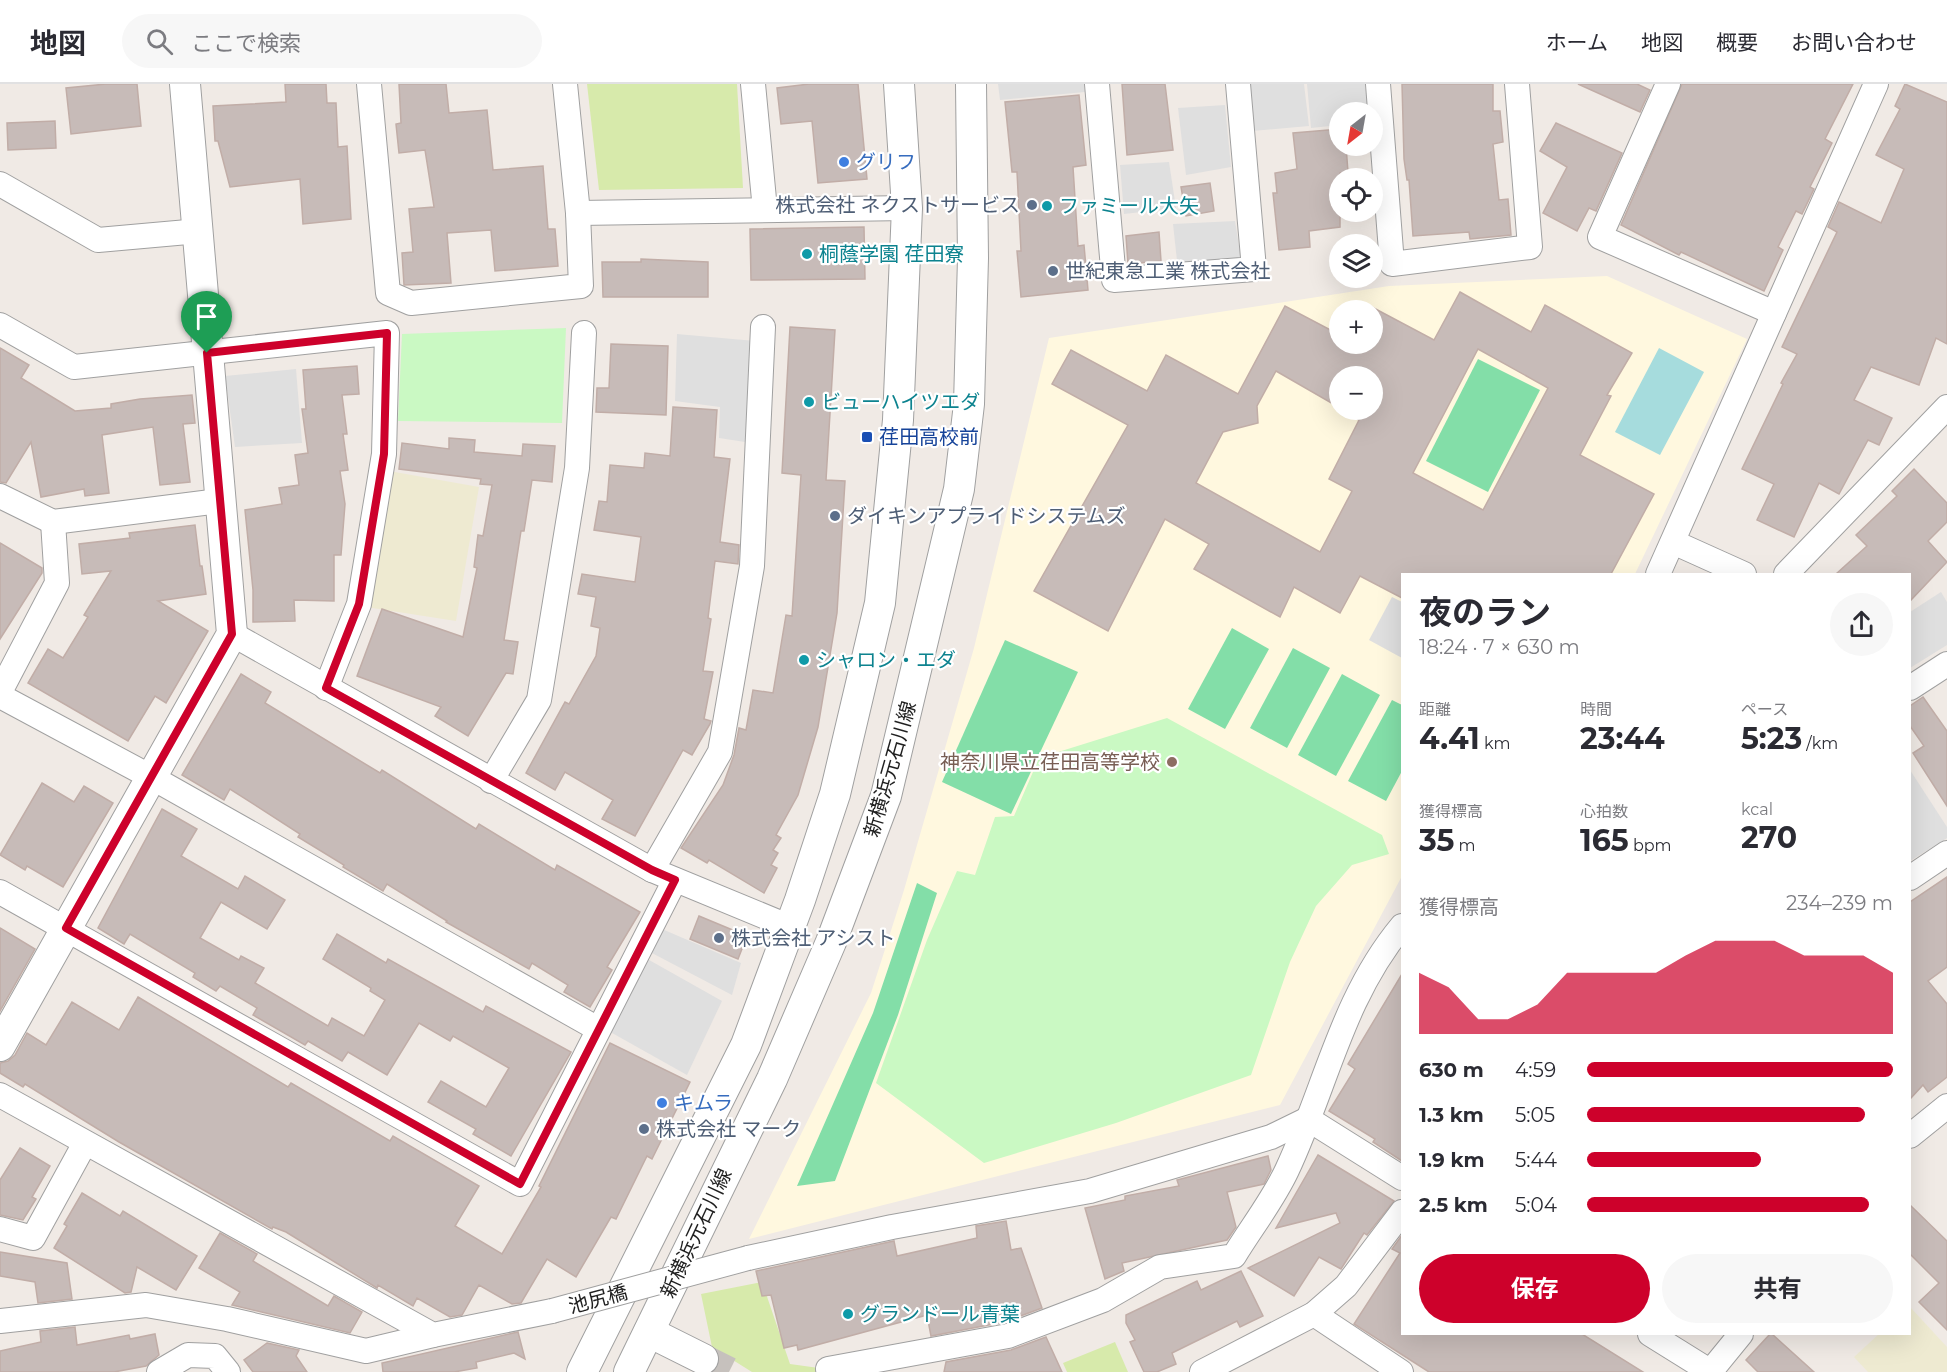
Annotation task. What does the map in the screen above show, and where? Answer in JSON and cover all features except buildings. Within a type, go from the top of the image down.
[{"type":"street","points":[[0,1046],[232,634],[185,84]]},
{"type":"street","points":[[369,84],[388,293],[411,303],[581,286],[578,213],[565,84]]},
{"type":"street","points":[[753,84],[765,210]]},
{"type":"street","name":"新横浜元石川線","points":[[582,1372],[746,1045],[790,927],[835,794],[880,603],[898,420],[907,208],[899,84]]},
{"type":"street","name":"新横浜元石川線","points":[[629,1372],[742,1135],[772,1079],[831,942],[886,796],[959,489],[969,404],[974,258],[971,84]]},
{"type":"street","points":[[1097,84],[1114,280],[1254,269],[1238,84]]},
{"type":"street","points":[[1378,84],[1392,264],[1530,247],[1517,84]]},
{"type":"street","points":[[1668,84],[1600,237],[1774,313]]},
{"type":"street","points":[[1658,573],[1876,84]]},
{"type":"street","points":[[0,184],[98,240],[199,231]]},
{"type":"street","points":[[578,213],[907,208]]},
{"type":"street","points":[[0,325],[74,367],[387,333],[384,454],[359,604],[326,688]]},
{"type":"street","points":[[652,870],[720,752],[752,566],[763,327]]},
{"type":"street","points":[[491,781],[538,700],[577,468],[584,333]]},
{"type":"street","points":[[1787,573],[1947,407]]},
{"type":"street","points":[[0,496],[53,522],[219,501]]},
{"type":"street","points":[[53,522],[57,583],[0,694],[152,777],[598,1029]]},
{"type":"street","points":[[1673,542],[1742,573]]},
{"type":"street","points":[[232,634],[652,870],[790,927]]},
{"type":"street","points":[[1911,687],[1947,664]]},
{"type":"street","points":[[1911,877],[1947,853]]},
{"type":"street","points":[[0,892],[520,1184],[675,880]]},
{"type":"street","points":[[831,1372],[828,1370],[1008,1336],[1103,1300],[1160,1267],[1234,1256],[1287,1171],[1345,1019],[1385,947],[1401,927]]},
{"type":"street","points":[[0,1095],[433,1335]]},
{"type":"street","points":[[1911,1135],[1947,1106]]},
{"type":"street","points":[[1308,1119],[1401,1177]]},
{"type":"street","name":"池尻橋","points":[[0,1321],[146,1305],[227,1319],[366,1351],[552,1311],[748,1258],[892,1227],[1090,1191],[1271,1137],[1308,1119]]},
{"type":"street","points":[[0,1229],[33,1238],[85,1143]]},
{"type":"street","points":[[1202,1372],[1314,1314],[1346,1286],[1401,1213]]},
{"type":"street","points":[[1314,1314],[1401,1372]]},
{"type":"street","points":[[649,1332],[703,1359]]},
{"type":"street","points":[[1652,1335],[1710,1372],[1740,1335]]},
{"type":"street","points":[[159,1372],[188,1355],[215,1356],[228,1372]]},
{"type":"shaded area","points":[[998,84],[1084,84],[1085,92],[1000,100]]},
{"type":"shaded area","points":[[1249,84],[1304,84],[1309,126],[1252,131]]},
{"type":"shaded area","points":[[1307,84],[1365,84],[1367,102],[1329,102],[1329,126],[1311,128]]},
{"type":"shaded area","points":[[1225,105],[1231,167],[1186,175],[1178,108]]},
{"type":"shaded area","points":[[1169,162],[1176,208],[1124,214],[1120,165]]},
{"type":"shaded area","points":[[1235,221],[1242,264],[1178,270],[1173,224]]},
{"type":"shaded area","name":"神奈川県立荏田高等学校","points":[[1607,276],[1747,339],[1635,573],[1401,573],[1401,878],[1280,1105],[749,1239],[871,993],[904,890],[974,648],[1049,338],[1389,286]]},
{"type":"shaded area","points":[[677,334],[755,341],[745,442],[719,438],[720,407],[675,401]]},
{"type":"shaded area","points":[[296,369],[302,443],[235,447],[225,376]]},
{"type":"shaded area","points":[[389,471],[479,487],[456,621],[366,607]]},
{"type":"shaded area","points":[[1941,592],[1947,602],[1947,645],[1911,667],[1911,611]]},
{"type":"shaded area","points":[[1392,597],[1401,602],[1401,657],[1369,640]]},
{"type":"shaded area","points":[[1911,772],[1947,827],[1947,838],[1911,860]]},
{"type":"shaded area","points":[[662,929],[741,963],[732,995],[650,952]]},
{"type":"shaded area","points":[[642,956],[722,1001],[687,1075],[605,1029]]},
{"type":"shaded area","points":[[1911,1308],[1947,1347],[1947,1372],[1868,1372],[1854,1357],[1878,1335],[1911,1335]]},
{"type":"green space","points":[[587,84],[737,84],[743,188],[599,190]]},
{"type":"green space","points":[[566,328],[562,423],[398,421],[402,334]]},
{"type":"green space","points":[[1478,359],[1540,390],[1488,492],[1426,461]]},
{"type":"green space","points":[[1232,628],[1269,649],[1225,729],[1188,709]]},
{"type":"green space","points":[[1005,640],[1078,672],[1011,814],[942,782]]},
{"type":"green space","points":[[1293,648],[1330,668],[1287,748],[1250,728]]},
{"type":"green space","points":[[1342,674],[1380,695],[1336,776],[1298,755]]},
{"type":"green space","points":[[1392,700],[1401,704],[1401,773],[1386,801],[1348,781]]},
{"type":"green space","points":[[1167,718],[1382,835],[1389,854],[1352,865],[1316,906],[1290,962],[1251,1075],[1116,1123],[984,1163],[876,1083],[927,940],[957,871],[975,875],[995,817],[1014,816],[1039,758]]},
{"type":"green space","points":[[917,883],[937,893],[898,1015],[835,1181],[797,1186],[873,1013]]},
{"type":"green space","points":[[762,1282],[790,1364],[826,1369],[826,1372],[752,1372],[712,1347],[701,1294]]},
{"type":"green space","points":[[1115,1342],[1128,1372],[1067,1372],[1063,1363]]},
{"type":"water","points":[[1659,348],[1704,372],[1660,455],[1615,432]]},
{"type":"tunnel","points":[[703,1359],[729,1372]]},
{"type":"place","name":"グリフ","points":[[844,162]]},
{"type":"place","name":"株式会社 ネクストサービス","points":[[1032,205]]},
{"type":"place","name":"ファミール大矢","points":[[1047,206]]},
{"type":"place","name":"桐蔭学園 荏田寮","points":[[807,254]]},
{"type":"place","name":"世紀東急工業 株式会社","points":[[1053,271]]},
{"type":"place","name":"ビューハイツエダ","points":[[809,402]]},
{"type":"place","name":"荏田高校前","points":[[867,437]]},
{"type":"place","name":"ダイキンアプライドシステムズ","points":[[835,516]]},
{"type":"place","name":"シャロン・エダ","points":[[804,660]]},
{"type":"place","name":"神奈川県立荏田高等学校","points":[[1172,762]]},
{"type":"place","name":"株式会社 アシスト","points":[[719,938]]},
{"type":"place","name":"キムラ","points":[[662,1103]]},
{"type":"place","name":"株式会社 マーク","points":[[644,1129]]},
{"type":"place","name":"グランドール青葉","points":[[848,1314]]},
{"type":"route","points":[[387,333],[384,454],[359,604],[326,688],[652,870],[675,880],[520,1184],[66,928],[232,634],[207,353],[387,333]]}]
